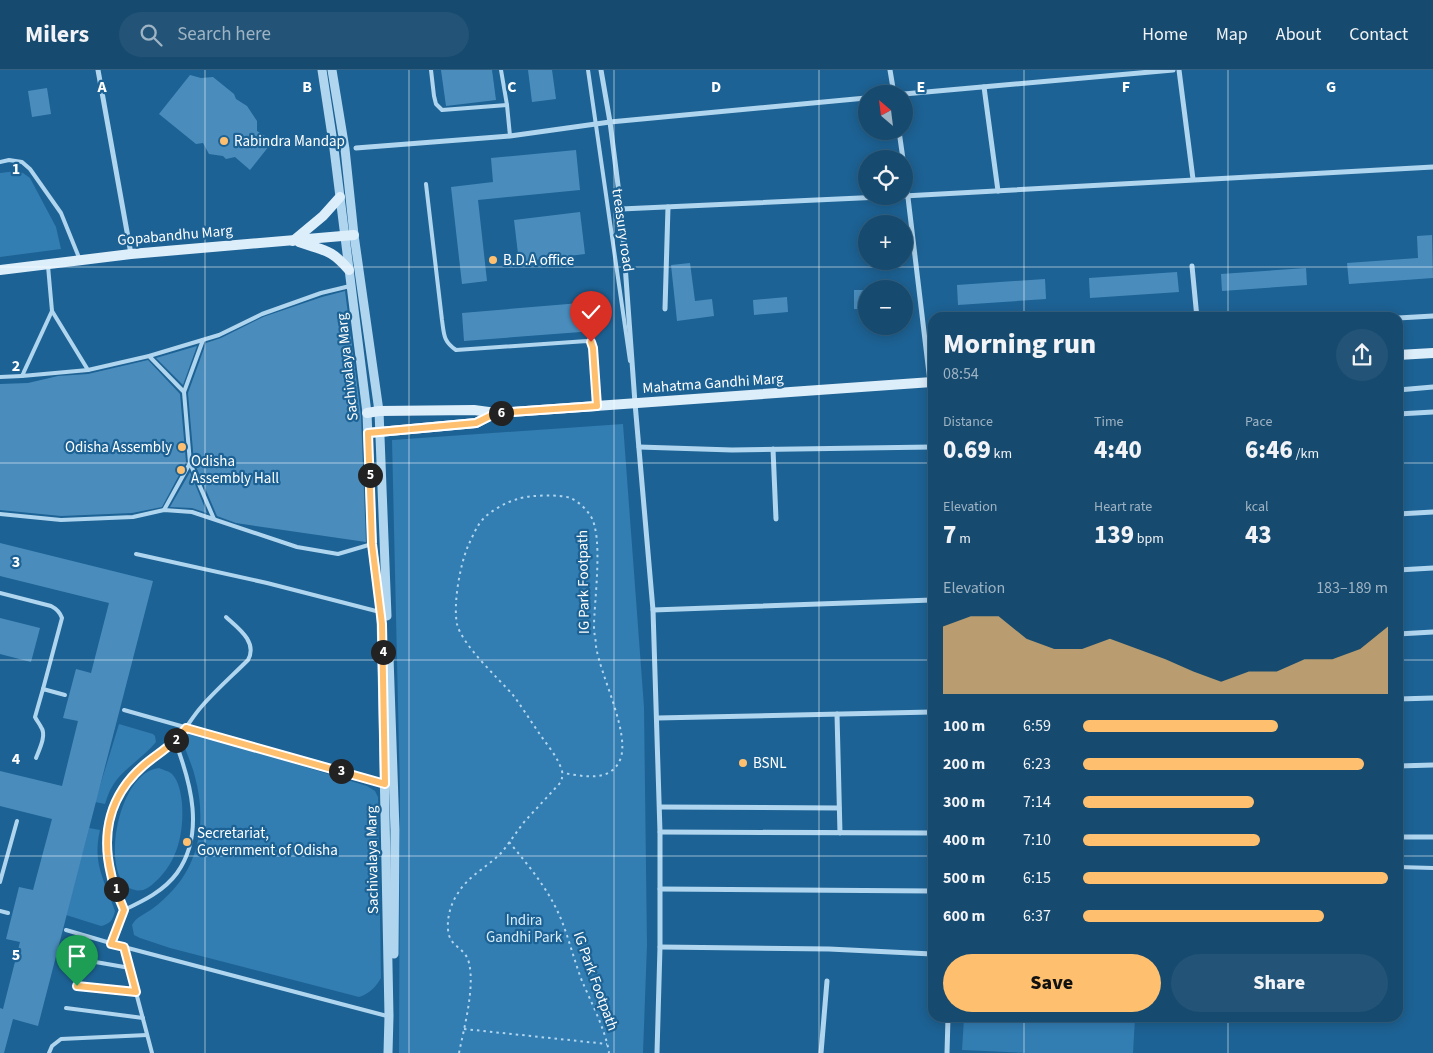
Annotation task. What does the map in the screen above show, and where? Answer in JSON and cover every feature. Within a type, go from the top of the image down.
[{"type":"main road","points":[[294,240],[323,216],[340,197]]},
{"type":"main road","name":"Gopabandhu Marg","points":[[0,270],[131,254],[349,236]]},
{"type":"main road","points":[[294,240],[330,252],[339,258],[349,270]]},
{"type":"main road","points":[[1403,355],[1433,353]]},
{"type":"main road","name":"Mahatma Gandhi Marg","points":[[367,413],[379,411],[474,410],[496,413],[597,406],[635,398],[928,382]]},
{"type":"main road","name":"Mahatma Gandhi Marg","points":[[368,433],[476,423],[496,413]]},
{"type":"street","points":[[98,70],[131,254]]},
{"type":"street","name":"Sachivalaya Marg","points":[[322,70],[340,197],[349,236],[379,411],[395,830],[393,1053]]},
{"type":"street","name":"Sachivalaya Marg","points":[[332,70],[345,149],[349,270],[367,413],[372,544],[381,613],[389,1016],[388,1053]]},
{"type":"street","points":[[601,70],[610,122],[621,209],[653,610],[660,807],[660,947],[657,1053]]},
{"type":"street","points":[[890,70],[892,85]]},
{"type":"street","points":[[1082,70],[1082,78]]},
{"type":"street","points":[[913,93],[1173,70]]},
{"type":"street","points":[[1179,70],[1193,179]]},
{"type":"street","points":[[984,87],[998,191]]},
{"type":"street","points":[[356,148],[510,136],[610,122],[858,99]]},
{"type":"street","points":[[913,196],[1433,167]]},
{"type":"street","points":[[621,209],[858,198]]},
{"type":"street","points":[[906,205],[928,360]]},
{"type":"street","points":[[665,310],[668,207]]},
{"type":"street","points":[[1192,266],[1196,312]]},
{"type":"street","points":[[1403,318],[1433,316]]},
{"type":"street","points":[[1403,390],[1433,387]]},
{"type":"street","points":[[1403,414],[1433,412]]},
{"type":"street","points":[[639,447],[732,450],[928,447]]},
{"type":"street","points":[[773,450],[776,519]]},
{"type":"street","points":[[1403,514],[1433,512]]},
{"type":"street","points":[[1403,570],[1433,568]]},
{"type":"street","points":[[653,610],[928,600]]},
{"type":"street","points":[[1403,634],[1433,632]]},
{"type":"street","points":[[1403,699],[1433,698]]},
{"type":"street","points":[[657,718],[928,712]]},
{"type":"street","points":[[837,714],[840,833]]},
{"type":"street","points":[[1403,766],[1433,765]]},
{"type":"street","points":[[660,807],[839,808]]},
{"type":"street","points":[[660,832],[928,833]]},
{"type":"street","points":[[1403,837],[1433,837]]},
{"type":"street","points":[[660,889],[928,891]]},
{"type":"street","points":[[660,947],[830,949],[928,954]]},
{"type":"street","points":[[821,1053],[827,981]]},
{"type":"street","points":[[947,1053],[948,1022]]},
{"type":"lane","points":[[431,70],[436,104],[442,110],[507,105]]},
{"type":"lane","points":[[502,70],[510,136]]},
{"type":"lane","name":"treasury road","points":[[588,70],[635,398]]},
{"type":"lane","points":[[0,162],[9,160],[22,162],[30,169],[61,213],[80,260]]},
{"type":"lane","points":[[426,184],[442,320],[448,345],[456,350],[591,342],[597,406]]},
{"type":"lane","points":[[48,264],[52,311],[88,370]]},
{"type":"lane","points":[[0,377],[88,370],[149,356],[219,335],[262,314],[320,293],[352,286]]},
{"type":"lane","points":[[22,376],[52,311]]},
{"type":"lane","points":[[204,340],[184,392],[190,463],[214,519]]},
{"type":"lane","points":[[149,356],[184,392]]},
{"type":"lane","points":[[164,510],[190,463]]},
{"type":"lane","points":[[0,514],[61,520],[133,517],[164,510],[192,512],[297,547],[338,554],[372,544]]},
{"type":"lane","points":[[136,554],[267,583],[381,613]]},
{"type":"lane","points":[[0,593],[51,606],[57,609],[62,618],[35,716],[44,733],[36,758]]},
{"type":"lane","points":[[111,944],[124,910],[111,876],[107,828],[120,792],[130,779],[143,766],[175,741],[202,706],[248,660],[251,654],[251,646],[242,632],[226,617]]},
{"type":"lane","points":[[43,689],[65,695]]},
{"type":"lane","points":[[124,710],[385,784]]},
{"type":"lane","points":[[124,910],[152,896],[176,874],[185,859],[191,841],[193,819],[190,788],[175,741]]},
{"type":"lane","points":[[0,882],[17,822]]},
{"type":"lane","points":[[1403,867],[1433,868]]},
{"type":"lane","points":[[0,911],[8,913]]},
{"type":"lane","points":[[66,930],[111,944],[389,1016]]},
{"type":"lane","points":[[124,947],[152,1053]]},
{"type":"lane","points":[[84,960],[130,968]]},
{"type":"lane","points":[[77,986],[136,992]]},
{"type":"lane","points":[[66,1008],[143,1018]]},
{"type":"lane","points":[[49,1053],[52,1046],[61,1039],[147,1035]]},
{"type":"path","name":"IG Park Footpath","points":[[569,497],[579,503],[591,516],[596,532],[594,628],[598,654],[618,718],[622,751],[620,760],[615,768],[601,776],[585,777],[563,774],[558,761],[514,697],[463,639],[458,625],[455,606],[465,553],[478,524],[506,503],[520,498],[569,497]]},
{"type":"path","points":[[459,1053],[469,1003],[470,964],[466,954],[453,943],[449,936],[449,913],[459,891],[470,879],[501,853],[524,823],[561,782],[563,774]]},
{"type":"path","name":"IG Park Footpath","points":[[509,842],[552,899],[562,919],[575,963],[609,1053]]},
{"type":"path","points":[[464,1029],[607,1044]]},
{"type":"green space","points":[[17,171],[30,178],[56,227],[61,249],[0,257],[0,173]]},
{"type":"green space","name":"Indira Gandhi Park","points":[[623,424],[644,707],[647,945],[643,1053],[399,1053],[400,793],[392,440]]},
{"type":"green space","points":[[119,724],[153,734],[156,742],[117,779],[110,790],[105,804],[95,802]]},
{"type":"green space","points":[[192,732],[367,786],[375,791],[378,797],[381,978],[363,996],[359,997],[170,948],[134,935],[132,925],[134,922],[172,891],[182,879],[195,852],[200,822],[200,807],[195,777],[183,741],[183,737]]},
{"type":"green space","points":[[159,768],[172,774],[179,788],[182,803],[182,825],[178,846],[163,874],[148,888],[135,890],[124,883],[117,869],[115,849],[117,828],[123,807],[132,788],[144,774]]},
{"type":"green space","points":[[89,828],[100,830],[98,842],[99,863],[115,911],[111,921],[101,926],[66,915]]},
{"type":"green space","points":[[964,1022],[1135,1022],[1133,1053],[1028,1053],[962,1050]]},
{"type":"building","points":[[441,70],[492,70],[496,100],[446,106]]},
{"type":"building","points":[[528,70],[552,70],[556,99],[532,102]]},
{"type":"building","points":[[190,75],[201,78],[213,77],[234,94],[236,99],[247,106],[257,121],[257,131],[273,141],[250,170],[235,157],[226,159],[223,156],[209,154],[203,143],[196,144],[159,114]]},
{"type":"building","points":[[47,88],[51,114],[32,117],[28,91]]},
{"type":"building","points":[[576,150],[580,190],[478,200],[487,281],[462,284],[451,187],[493,182],[491,158]]},
{"type":"building","points":[[580,212],[585,254],[519,262],[514,220]]},
{"type":"building","points":[[1432,235],[1433,278],[1349,284],[1347,263],[1418,258],[1417,236]]},
{"type":"building","points":[[690,263],[695,301],[712,299],[714,316],[677,321],[671,265]]},
{"type":"building","points":[[1306,268],[1307,285],[1222,291],[1221,274]]},
{"type":"building","points":[[1177,272],[1179,292],[1090,298],[1089,278]]},
{"type":"building","points":[[1045,279],[1046,299],[958,305],[957,285]]},
{"type":"building","points":[[854,290],[858,290],[858,309],[854,309]]},
{"type":"building","points":[[345,291],[361,416],[366,542],[236,523],[217,516],[194,462],[188,393],[206,343],[221,338],[263,317]]},
{"type":"building","points":[[787,297],[788,312],[754,315],[753,300]]},
{"type":"building","points":[[592,302],[594,331],[464,341],[462,313]]},
{"type":"building","points":[[197,346],[183,385],[156,358]]},
{"type":"building","points":[[148,360],[180,394],[186,462],[162,507],[132,513],[61,516],[0,510],[0,384],[28,383],[58,376],[88,374]]},
{"type":"building","points":[[190,472],[207,513],[192,508],[170,507]]},
{"type":"building","points":[[0,543],[153,581],[38,1026],[13,1019],[4,1053],[0,1053],[0,1008],[3,1009],[20,942],[6,939],[19,887],[33,890],[52,819],[0,806],[0,771],[62,786],[78,721],[63,718],[76,669],[91,673],[109,603],[0,576]]},
{"type":"building","points":[[0,618],[40,628],[31,662],[0,654]]},
{"type":"place","name":"Rabindra Mandap","points":[[224,141]]},
{"type":"place","name":"B.D.A office","points":[[493,260]]},
{"type":"place","name":"Odisha Assembly","points":[[182,447]]},
{"type":"place","name":"Odisha Assembly Hall","points":[[181,470]]},
{"type":"place","name":"BSNL","points":[[743,763]]},
{"type":"place","name":"Secretariat, Government of Odisha","points":[[187,842]]},
{"type":"route","points":[[77,986],[136,992],[124,947],[111,944],[124,910],[111,876],[107,828],[120,792],[130,779],[143,766],[175,741],[186,728],[385,784],[382,624],[372,544],[368,433],[476,423],[496,413],[597,406],[591,342]]}]
